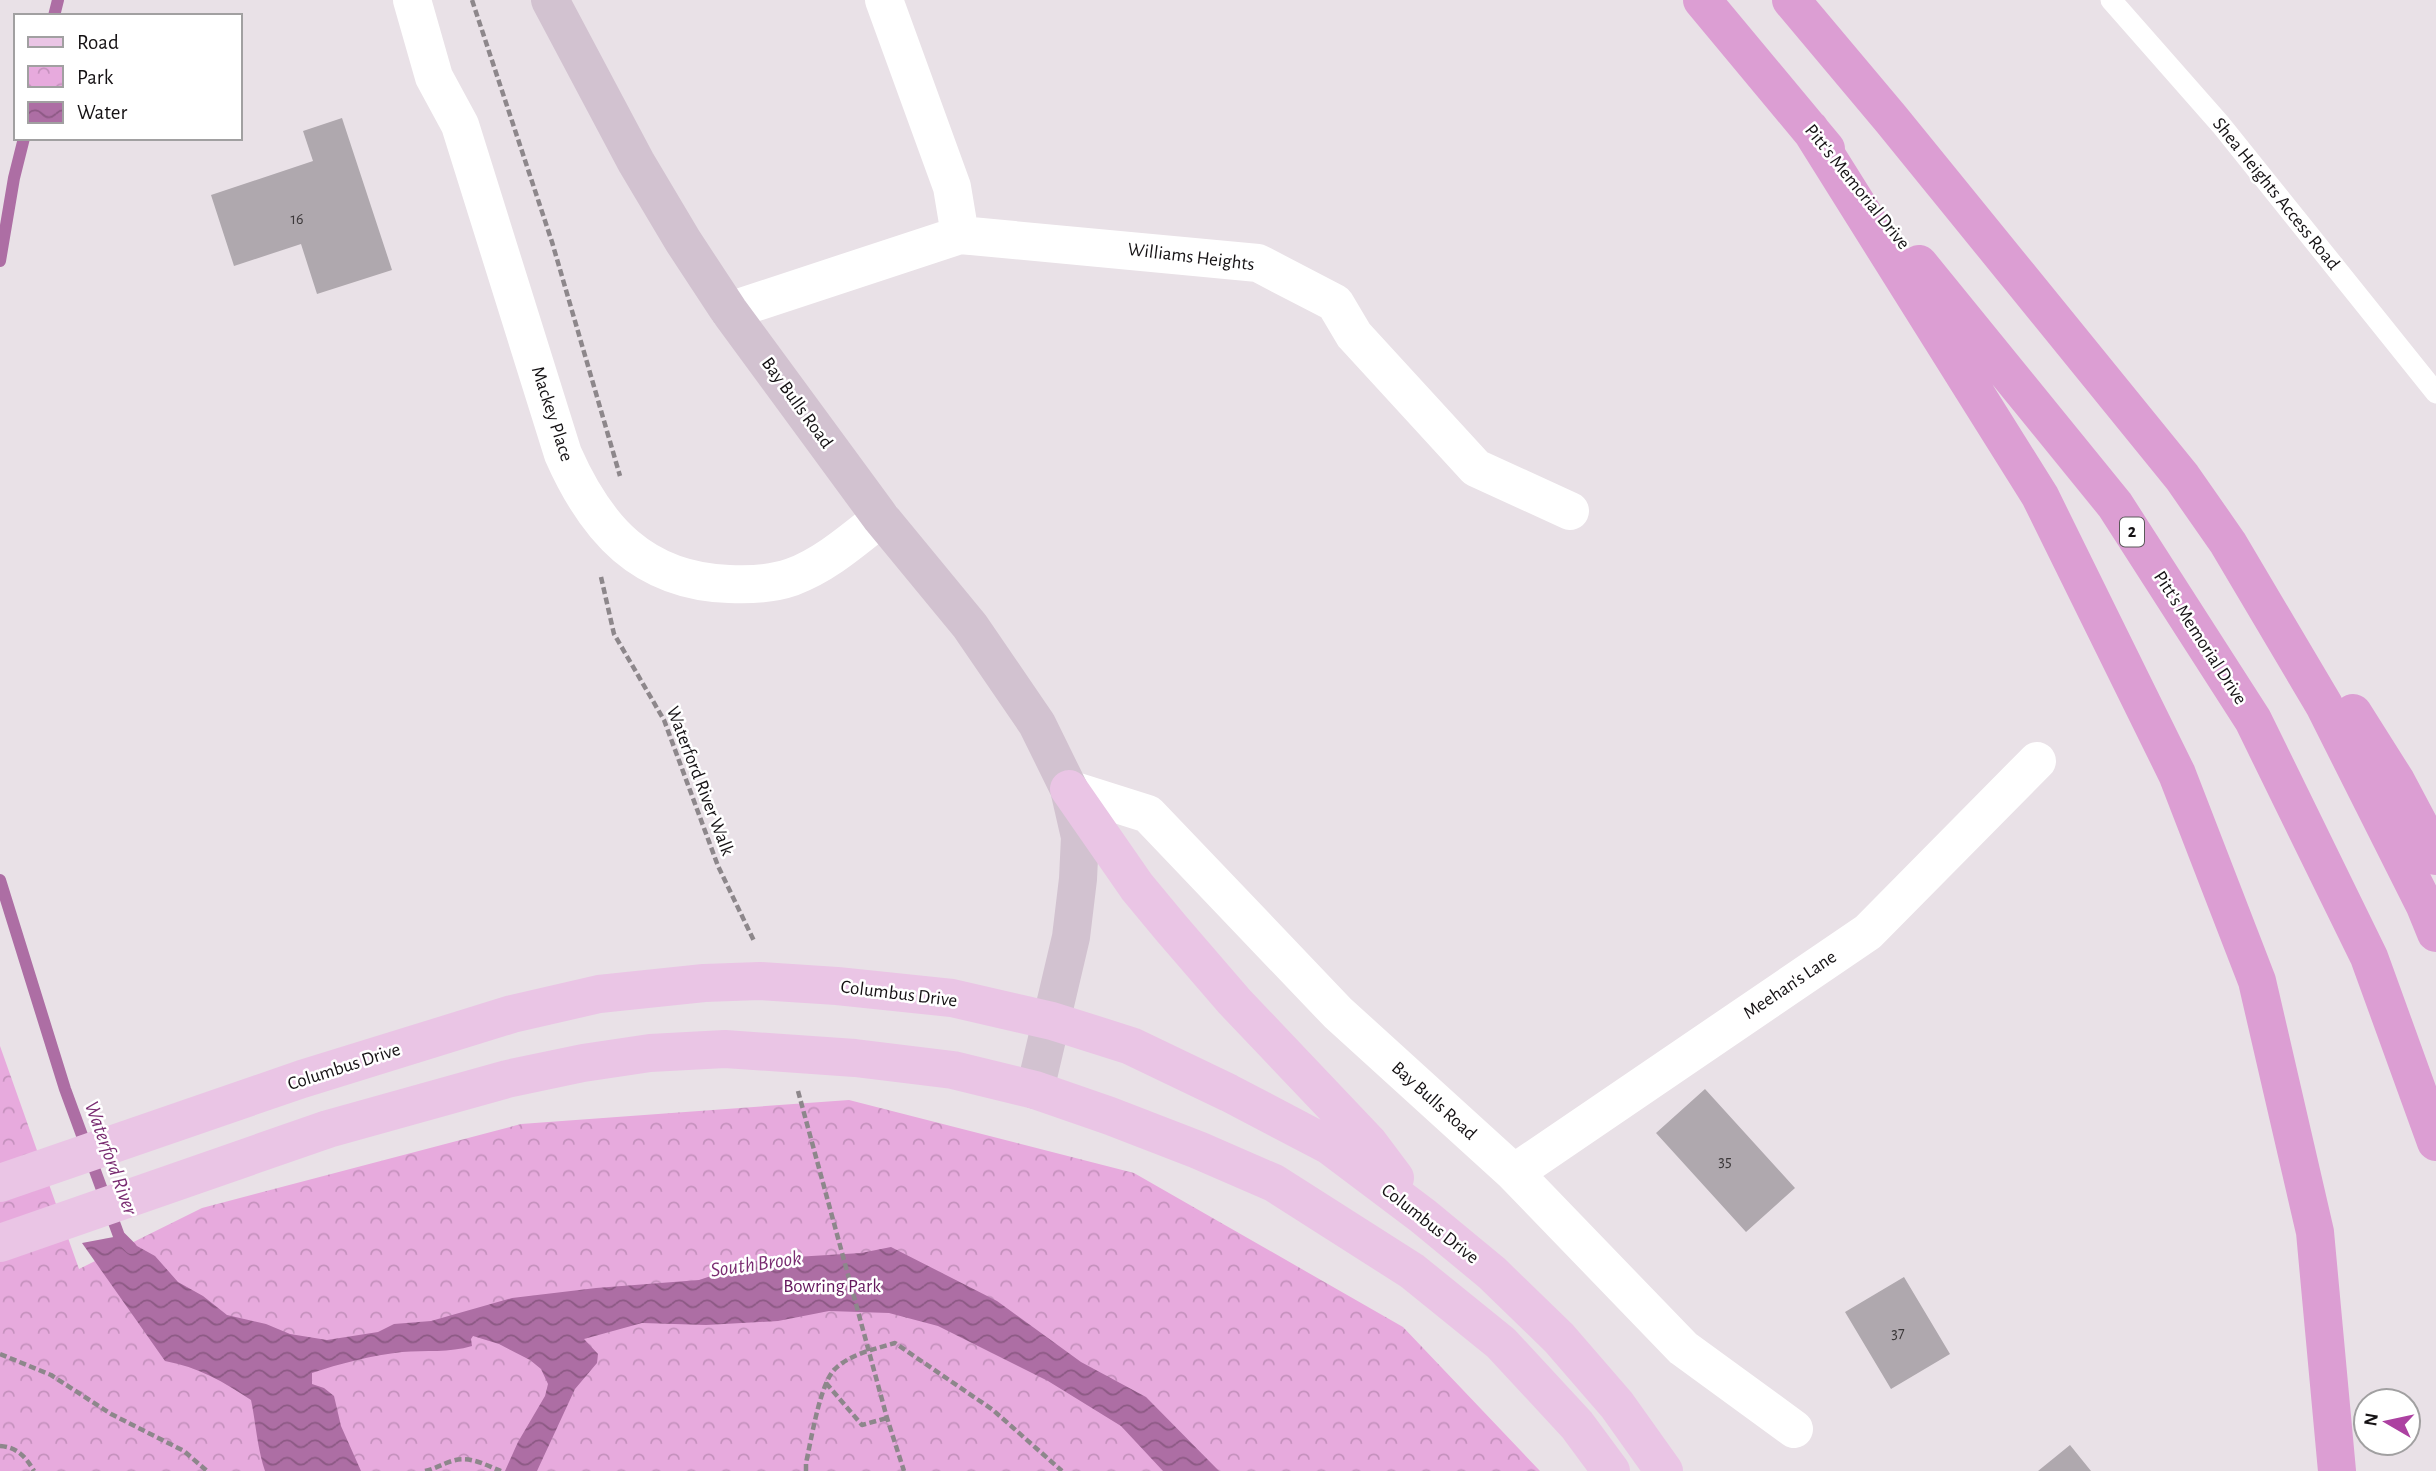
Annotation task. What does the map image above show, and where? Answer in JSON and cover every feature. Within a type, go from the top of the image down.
[{"type":"highway","name":"Pitt's Memorial Drive","points":[[1702,0],[2115,505],[2253,720],[2369,957],[2436,1142]]},
{"type":"highway","points":[[1791,0],[2182,477],[2228,543],[2324,705],[2436,933]]},
{"type":"highway","points":[[1810,129],[2040,496],[2177,774],[2258,981],[2315,1232],[2337,1471]]},
{"type":"highway","points":[[2182,477],[2233,526],[2396,780],[2436,856]]},
{"type":"main road","points":[[1069,789],[1154,908],[1234,1001],[1368,1142],[1423,1216]]},
{"type":"main road","name":"Columbus Drive","points":[[0,1183],[302,1079],[512,1014],[599,994],[704,983],[760,981],[953,998],[1052,1021],[1130,1046],[1229,1093],[1330,1146],[1423,1216],[1492,1273],[1559,1338],[1617,1405],[1664,1471]]},
{"type":"main road","points":[[0,1243],[328,1129],[507,1079],[583,1063],[650,1053],[725,1049],[855,1058],[953,1070],[1035,1090],[1198,1150],[1274,1183],[1412,1271],[1501,1343],[1577,1425],[1611,1471]]},
{"type":"street","name":"Mackey Place","points":[[412,0],[434,77],[460,125],[563,454],[579,489],[610,531],[644,561],[673,574],[710,584],[752,585],[790,578],[821,564],[881,519]]},
{"type":"street","name":"Bay Bulls Road","points":[[550,0],[636,162],[729,311],[881,519],[970,626],[1037,724],[1069,789],[1080,837],[1078,879],[1071,937],[1035,1090]]},
{"type":"street","points":[[884,0],[952,187],[960,235]]},
{"type":"street","name":"Williams Heights","points":[[729,311],[960,235],[1258,263],[1335,303],[1354,335],[1476,468],[1570,511]]},
{"type":"street","name":"Meehan's Lane","points":[[1514,1173],[1868,932],[2037,761]]},
{"type":"street","name":"Bay Bulls Road","points":[[1069,789],[1148,814],[1338,1013],[1514,1173],[1683,1348],[1794,1429]]},
{"type":"lane","name":"Shea Heights Access Road","points":[[2111,0],[2221,125],[2436,393]]},
{"type":"path","points":[[472,0],[552,242],[622,480]]},
{"type":"path","name":"Waterford River Walk","points":[[600,572],[614,634],[664,720],[718,866],[752,933]]},
{"type":"path","points":[[838,1237],[904,1471]]},
{"type":"path","points":[[806,1471],[826,1382],[834,1369],[855,1356],[895,1343],[993,1410],[1062,1471]]},
{"type":"path","points":[[0,1354],[51,1375],[111,1414],[184,1451],[207,1471]]},
{"type":"path","points":[[826,1382],[862,1424],[887,1418]]},
{"type":"path","points":[[0,1446],[18,1451],[28,1460],[34,1471]]},
{"type":"path","points":[[425,1471],[439,1468],[450,1461],[467,1458],[501,1471]]},
{"type":"green space","name":"Bowring Park","points":[[0,1046],[79,1269],[202,1208],[521,1124],[849,1100],[1134,1173],[1403,1327],[1540,1471],[0,1471]]},
{"type":"water","name":"South Brook","points":[[119,1236],[155,1256],[178,1282],[203,1296],[227,1315],[266,1324],[290,1334],[327,1340],[378,1332],[394,1324],[431,1321],[512,1298],[699,1280],[762,1259],[861,1253],[891,1247],[997,1301],[1081,1362],[1146,1397],[1219,1471],[1163,1471],[1121,1426],[1048,1381],[938,1326],[889,1313],[829,1311],[778,1321],[706,1325],[642,1323],[584,1339],[598,1354],[597,1363],[575,1389],[537,1471],[505,1471],[518,1442],[545,1396],[548,1384],[541,1369],[530,1360],[499,1344],[473,1336],[472,1346],[463,1348],[391,1353],[333,1366],[312,1373],[312,1384],[324,1388],[334,1396],[341,1426],[361,1471],[265,1471],[251,1400],[210,1376],[165,1361],[82,1243]]},
{"type":"building","points":[[342,118],[392,270],[317,294],[301,244],[234,266],[211,195],[313,161],[303,131]]},
{"type":"building","points":[[1705,1089],[1795,1188],[1746,1232],[1656,1133]]},
{"type":"building","points":[[1904,1277],[1950,1354],[1891,1389],[1845,1312]]},
{"type":"building","points":[[2070,1445],[2091,1471],[2038,1471]]},
{"type":"waterway","name":"Waterford River","points":[[54,14],[58,0]]},
{"type":"waterway","name":"Waterford River","points":[[0,261],[24,140]]},
{"type":"waterway","name":"Waterford River","points":[[0,880],[65,1089],[119,1236],[131,1248]]}]
